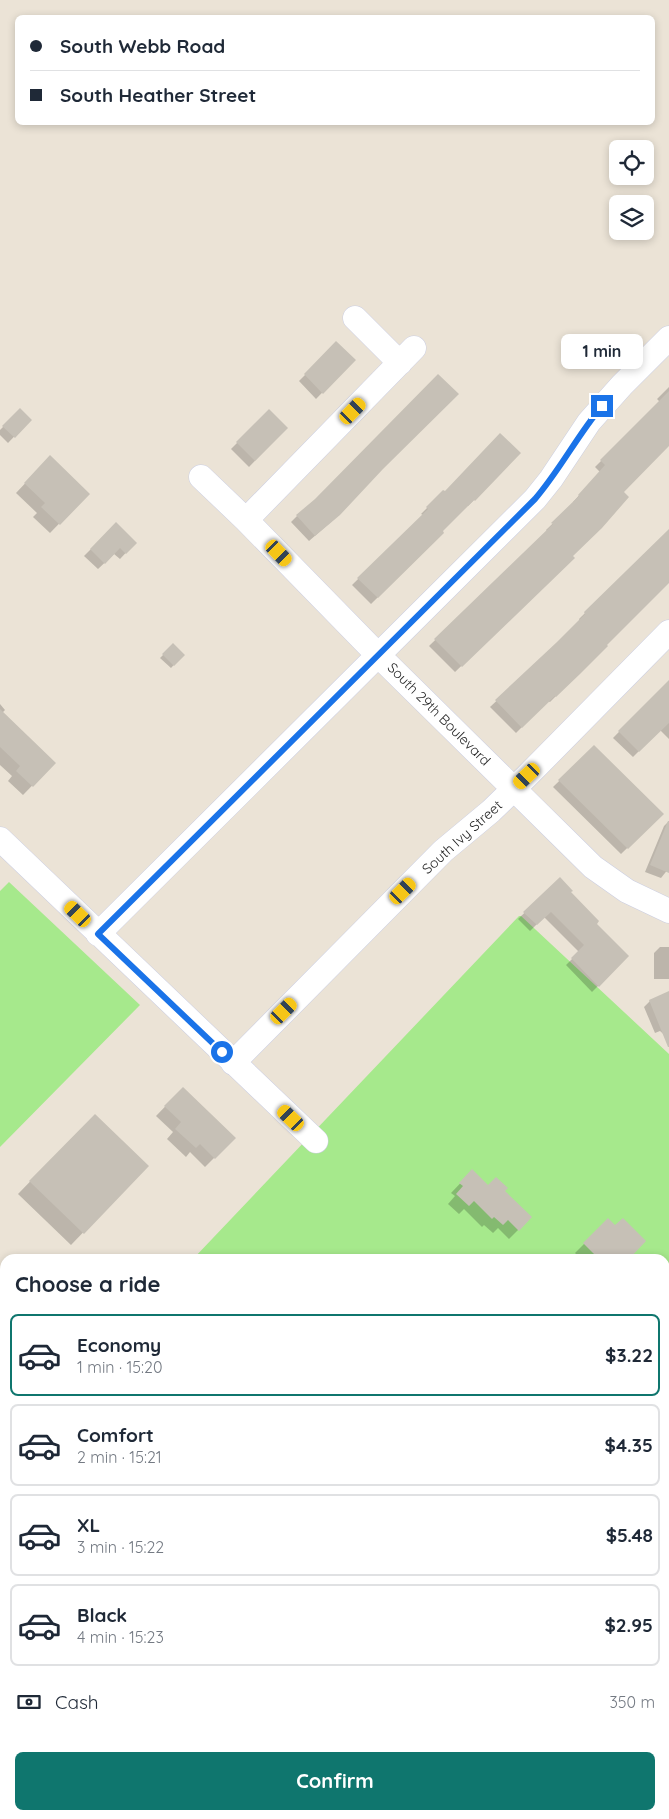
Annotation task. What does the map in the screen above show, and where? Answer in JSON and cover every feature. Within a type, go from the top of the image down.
[{"type":"street","points":[[246,520],[407,356],[355,318]]},
{"type":"street","points":[[98,934],[535,499],[552,480],[589,422],[622,385],[669,338]]},
{"type":"street","name":"South 29th Boulevard","points":[[201,477],[593,867],[627,891],[669,911]]},
{"type":"street","name":"South Ivy Street","points":[[233,1063],[443,851],[514,789],[669,632]]},
{"type":"street","points":[[0,839],[316,1141]]},
{"type":"green space","points":[[9,882],[140,1005],[0,1147],[0,891]]},
{"type":"green space","points":[[519,916],[669,1054],[669,1254],[198,1254]]},
{"type":"building","points":[[336,341],[356,360],[323,394],[304,374]]},
{"type":"building","points":[[438,374],[459,394],[383,469],[340,515],[315,536],[296,515],[315,499]]},
{"type":"building","points":[[669,391],[669,446],[624,492],[629,497],[602,528],[573,556],[575,558],[462,667],[434,639],[553,524],[551,523],[579,496],[605,465],[600,460]]},
{"type":"building","points":[[20,408],[32,420],[15,438],[2,426]]},
{"type":"building","points":[[269,409],[288,428],[255,461],[236,442]]},
{"type":"building","points":[[500,433],[521,453],[378,598],[357,578],[428,509],[426,507],[443,490],[445,491]]},
{"type":"building","points":[[50,455],[90,494],[60,525],[41,507],[45,503],[24,483]]},
{"type":"building","points":[[116,522],[137,543],[126,554],[120,548],[105,564],[90,549]]},
{"type":"building","points":[[669,529],[669,583],[580,674],[522,728],[495,700],[557,642],[585,614],[584,612]]},
{"type":"building","points":[[173,643],[185,655],[174,666],[162,654]]},
{"type":"building","points":[[669,680],[669,723],[639,752],[618,731]]},
{"type":"building","points":[[0,709],[56,763],[33,787],[16,771],[20,766],[0,747]]},
{"type":"building","points":[[594,745],[664,814],[628,849],[558,780]]},
{"type":"building","points":[[669,821],[669,873],[650,865]]},
{"type":"building","points":[[560,877],[573,891],[571,892],[599,921],[597,924],[629,956],[599,987],[571,958],[584,945],[551,912],[537,925],[523,912]]},
{"type":"building","points":[[669,991],[669,1047],[668,1047],[649,1000]]},
{"type":"building","points":[[183,1087],[236,1138],[215,1159],[200,1144],[196,1148],[175,1129],[181,1122],[164,1106]]},
{"type":"building","points":[[95,1114],[149,1166],[84,1234],[29,1181]]},
{"type":"building","points":[[472,1169],[488,1185],[496,1177],[508,1188],[505,1191],[532,1217],[519,1231],[508,1220],[503,1225],[494,1217],[492,1219],[474,1201],[469,1206],[456,1194],[463,1186],[459,1183]]},
{"type":"building","points":[[608,1218],[615,1225],[623,1218],[646,1241],[634,1254],[594,1254],[583,1243]]},
{"type":"route","points":[[222,1052],[98,934],[535,499],[552,480],[583,430],[602,406]]}]
